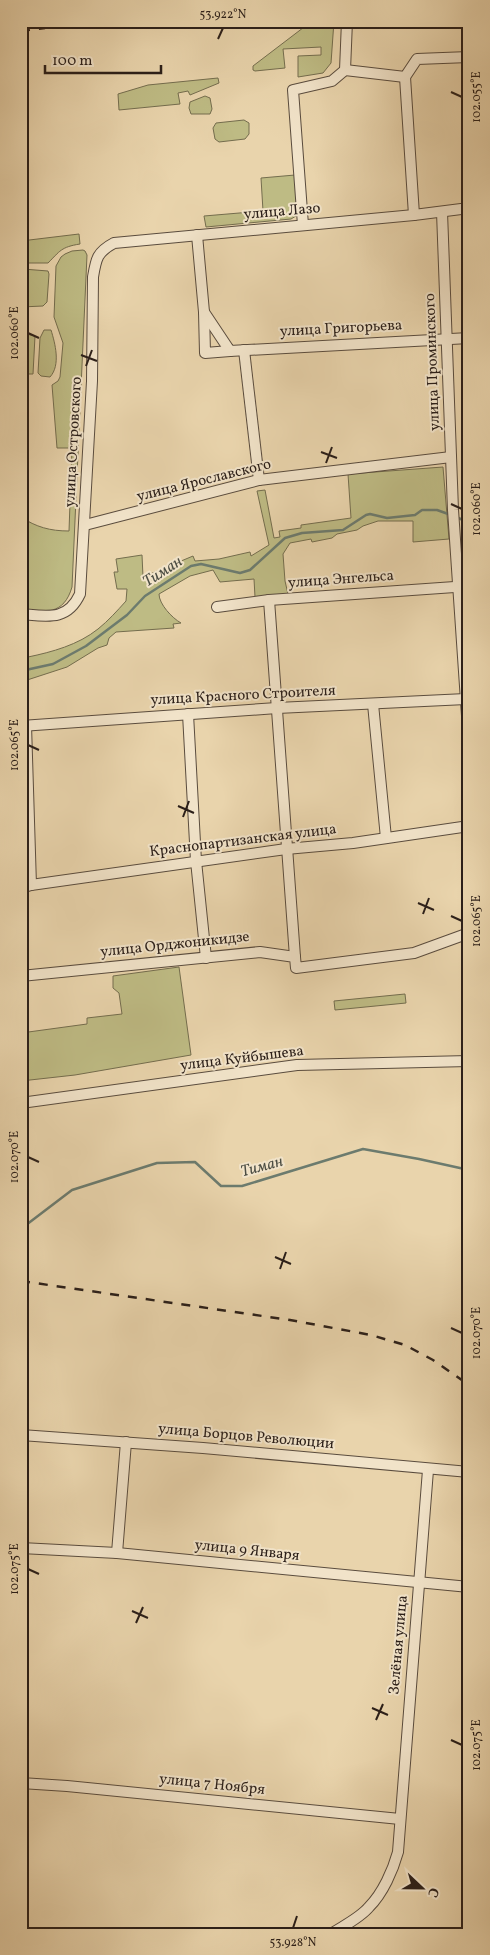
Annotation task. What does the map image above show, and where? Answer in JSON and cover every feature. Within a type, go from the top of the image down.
[{"type":"street","points":[[345,70],[347,21]]},
{"type":"street","points":[[414,215],[405,77],[417,59],[469,57]]},
{"type":"street","points":[[303,225],[293,90],[332,81],[345,70],[405,77]]},
{"type":"street","name":"улица Лазо","points":[[100,252],[114,243],[414,215],[469,208]]},
{"type":"street","name":"улица Проминского","points":[[442,212],[457,586]]},
{"type":"street","points":[[196,235],[204,312],[230,351]]},
{"type":"street","name":"улица Островского","points":[[21,614],[49,616],[62,614],[72,607],[80,594],[92,381],[93,277],[95,262],[100,252]]},
{"type":"street","name":"улица Григорьева","points":[[204,312],[205,353],[469,338]]},
{"type":"street","points":[[244,350],[259,480]]},
{"type":"street","name":"улица Ярославского","points":[[85,525],[259,480],[451,457]]},
{"type":"street","points":[[457,586],[469,745]]},
{"type":"street","name":"улица Энгельса","points":[[217,607],[269,600],[469,586]]},
{"type":"street","points":[[269,600],[295,958]]},
{"type":"street","name":"улица Красного Строителя","points":[[23,725],[277,708],[467,702]]},
{"type":"street","points":[[373,704],[386,838]]},
{"type":"street","points":[[188,714],[196,861],[206,958]]},
{"type":"street","points":[[23,725],[26,886]]},
{"type":"street","name":"Краснопартизанская улица","points":[[26,886],[286,848],[386,838],[469,826]]},
{"type":"street","name":"улица Орджоникидзе","points":[[21,976],[260,952],[295,958],[296,968],[414,953],[469,933]]},
{"type":"street","name":"улица Куйбышева","points":[[21,1103],[297,1066],[469,1061]]},
{"type":"street","name":"улица Борцов Революции","points":[[21,1435],[126,1442],[318,1458],[428,1470],[469,1472]]},
{"type":"street","points":[[117,1553],[126,1442]]},
{"type":"street","name":"Зелёная улица","points":[[331,1934],[369,1908],[395,1864],[398,1852],[428,1470]]},
{"type":"street","name":"улица 9 Января","points":[[21,1548],[117,1553],[419,1584],[469,1587]]},
{"type":"street","name":"улица 7 Ноября","points":[[21,1783],[400,1819]]},
{"type":"shaded area","points":[[312,21],[334,21],[331,63],[323,73],[298,77],[298,56],[321,55],[321,47],[283,49],[285,68],[253,70],[253,66]]},
{"type":"shaded area","points":[[218,78],[219,83],[190,95],[188,91],[178,93],[180,104],[119,110],[118,94],[148,85]]},
{"type":"shaded area","points":[[205,96],[210,98],[212,109],[210,114],[191,114],[190,102]]},
{"type":"shaded area","points":[[244,120],[249,123],[249,134],[245,139],[219,142],[215,139],[213,128],[216,123]]},
{"type":"shaded area","points":[[295,175],[297,211],[296,216],[291,219],[206,227],[204,216],[263,211],[261,178]]},
{"type":"shaded area","points":[[79,234],[80,244],[61,250],[48,263],[21,263],[21,241]]},
{"type":"shaded area","points":[[83,250],[87,255],[72,587],[64,603],[53,610],[21,609],[21,517],[44,528],[69,531],[72,448],[57,448],[52,385],[60,377],[63,343],[54,317],[56,266],[65,254]]},
{"type":"shaded area","points":[[23,269],[48,271],[47,302],[43,306],[21,307]]},
{"type":"shaded area","points":[[44,330],[51,330],[55,347],[55,366],[50,377],[41,376],[38,373],[40,338]]},
{"type":"shaded area","points":[[26,334],[35,336],[33,374],[24,374]]},
{"type":"shaded area","points":[[443,467],[449,539],[413,542],[413,521],[378,521],[357,530],[337,534],[332,538],[312,542],[311,539],[290,543],[283,554],[288,594],[255,597],[254,579],[220,582],[213,570],[190,576],[159,594],[161,602],[167,610],[181,623],[173,624],[174,628],[116,632],[109,638],[107,645],[98,648],[67,667],[21,682],[21,649],[26,649],[28,657],[73,644],[98,629],[126,601],[127,589],[117,589],[114,572],[118,572],[116,559],[142,555],[143,577],[193,556],[195,561],[219,559],[250,552],[251,556],[269,545],[257,491],[265,490],[274,538],[280,537],[279,531],[301,528],[301,525],[351,518],[348,474]]},
{"type":"shaded area","points":[[179,967],[191,1055],[75,1075],[21,1081],[21,1033],[87,1024],[87,1018],[122,1014],[119,993],[113,988],[113,976]]},
{"type":"shaded area","points":[[405,994],[406,1003],[335,1010],[334,1001]]},
{"type":"waterway","name":"Тиман","points":[[21,671],[53,664],[86,646],[127,615],[145,596],[191,566],[201,564],[240,573],[250,570],[285,538],[302,533],[343,530],[370,514],[387,518],[415,515],[422,510],[437,510],[451,515]]},
{"type":"waterway","name":"Тиман","points":[[456,517],[463,520],[469,519]]},
{"type":"waterway","name":"Тиман","points":[[21,1225],[26,1225],[72,1190],[157,1163],[195,1162],[221,1186],[242,1186],[363,1149],[469,1170]]},
{"type":"railway","points":[[21,31],[45,28]]},
{"type":"railway","points":[[21,1281],[290,1320],[371,1335],[405,1345],[433,1360],[469,1385]]}]
